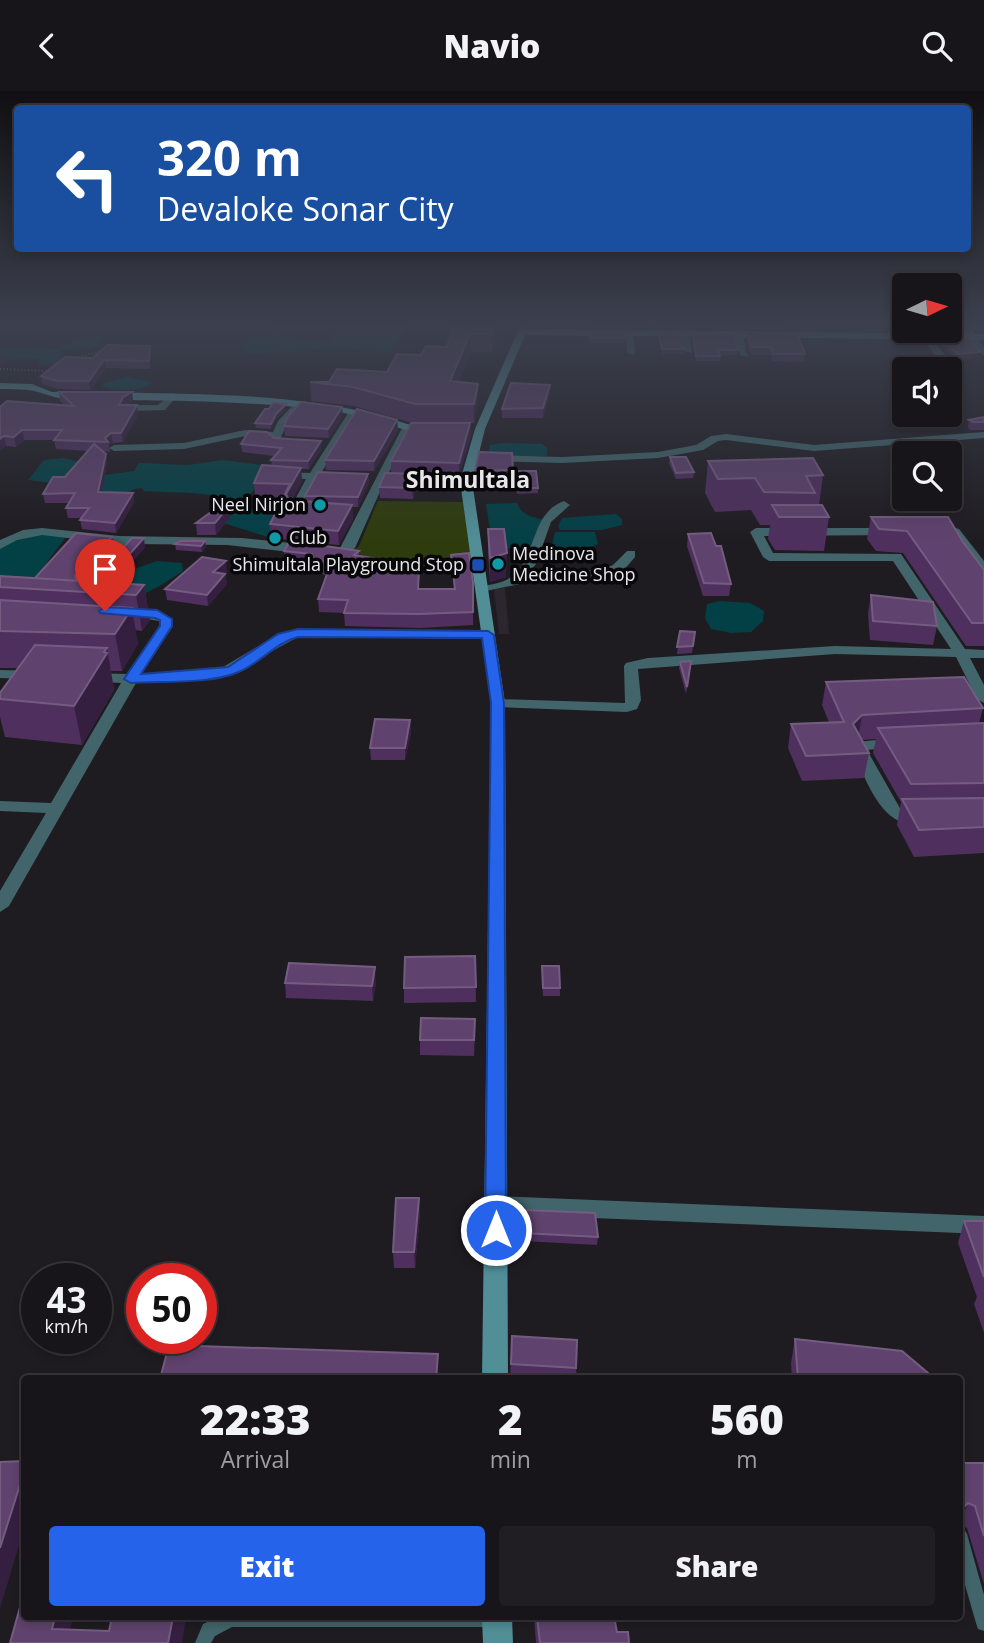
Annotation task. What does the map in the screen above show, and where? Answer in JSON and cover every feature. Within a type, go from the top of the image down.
[{"type":"main road","points":[[178,396],[299,405],[354,412],[390,420],[407,428],[449,429]]},
{"type":"main road","points":[[491,396],[476,429],[472,458],[460,480],[478,565],[498,703],[495,1375]]},
{"type":"street","points":[[131,408],[161,408],[172,396]]},
{"type":"street","points":[[291,442],[275,441],[276,435],[282,423],[299,405]]},
{"type":"street","points":[[296,509],[313,476],[354,412]]},
{"type":"street","points":[[0,545],[17,535],[40,531],[129,540],[240,542],[344,552],[349,548],[358,514],[407,428]]},
{"type":"street","points":[[114,449],[184,446],[245,433],[276,435]]},
{"type":"street","points":[[908,441],[984,435]]},
{"type":"street","points":[[472,458],[562,460],[658,455],[699,449],[715,438],[726,436],[802,448],[892,442]]},
{"type":"street","points":[[319,444],[333,444]]},
{"type":"street","points":[[266,474],[353,478]]},
{"type":"street","points":[[514,581],[530,564],[546,521],[564,505]]},
{"type":"street","points":[[902,532],[755,532],[769,557],[897,557],[961,654],[984,699]]},
{"type":"street","points":[[929,532],[955,532],[984,570]]},
{"type":"street","points":[[86,587],[129,540]]},
{"type":"street","points":[[481,590],[514,581],[606,573],[618,568],[631,554]]},
{"type":"street","points":[[0,906],[131,679],[151,637],[166,626],[166,619],[157,614],[105,611]]},
{"type":"street","points":[[79,677],[131,679],[220,674],[233,670],[282,637],[298,633],[488,635]]},
{"type":"street","points":[[498,703],[626,708],[632,706],[634,700],[631,666],[640,663],[835,650],[984,654]]},
{"type":"street","points":[[0,674],[52,676]]},
{"type":"street","points":[[916,743],[862,745],[859,750],[894,814],[905,819],[944,818]]},
{"type":"street","points":[[0,806],[58,808]]},
{"type":"street","points":[[496,1205],[984,1226]]},
{"type":"lane","points":[[965,1577],[984,1623]]},
{"type":"lane","points":[[204,1643],[209,1630],[229,1620]]},
{"type":"lane","points":[[269,1620],[497,1626]]},
{"type":"path","points":[[391,568],[478,565]]},
{"type":"shaded area","points":[[505,588],[509,634],[499,634],[494,589]]},
{"type":"green space","points":[[378,501],[463,502],[472,560],[392,564],[352,552],[359,546]]},
{"type":"water","points":[[542,444],[547,448],[547,456],[487,456],[490,445]]},
{"type":"water","points":[[63,458],[85,463],[61,484],[28,480],[44,460]]},
{"type":"water","points":[[223,460],[270,466],[242,507],[210,495],[144,491],[142,488],[111,496],[86,487],[98,476],[134,471],[139,463],[188,465]]},
{"type":"water","points":[[517,503],[524,512],[543,520],[532,547],[493,549],[486,504]]},
{"type":"water","points":[[242,507],[288,518],[283,532],[268,537],[223,523],[226,514]]},
{"type":"water","points":[[616,514],[622,519],[622,525],[602,530],[560,530],[558,526],[562,518]]},
{"type":"water","points":[[555,532],[595,532],[598,544],[575,551],[557,551],[551,549]]},
{"type":"water","points":[[35,533],[66,537],[20,598],[0,597],[0,548],[16,535]]},
{"type":"water","points":[[157,561],[182,563],[183,571],[138,595],[119,596],[110,592],[137,568]]},
{"type":"water","points":[[720,601],[750,603],[764,611],[763,621],[751,632],[731,633],[711,629],[705,618],[707,604]]},
{"type":"building","points":[[64,396],[124,396],[119,405],[137,405],[121,433],[111,433],[105,438],[108,442],[54,440],[62,430],[22,430],[14,437],[4,436],[0,439],[0,407],[7,401],[74,406]]},
{"type":"building","points":[[387,396],[476,396],[474,404],[415,404]]},
{"type":"building","points":[[506,396],[547,396],[543,408],[502,409]]},
{"type":"building","points":[[301,402],[342,407],[328,429],[284,426],[288,416]]},
{"type":"building","points":[[273,403],[286,404],[271,424],[255,423],[265,409],[269,409]]},
{"type":"building","points":[[357,409],[397,420],[374,461],[325,460]]},
{"type":"building","points":[[984,417],[984,422],[969,420]]},
{"type":"building","points":[[411,423],[470,423],[459,463],[391,461]]},
{"type":"building","points":[[249,431],[267,432],[274,438],[321,441],[308,461],[271,460],[282,448],[241,444]]},
{"type":"building","points":[[94,444],[106,454],[98,492],[133,493],[115,523],[80,520],[89,508],[66,508],[75,493],[43,494],[53,477],[65,477]]},
{"type":"building","points":[[479,452],[512,453],[513,470],[475,471]]},
{"type":"building","points":[[670,457],[686,457],[694,472],[676,473]]},
{"type":"building","points":[[813,458],[823,475],[806,476],[815,493],[764,492],[755,478],[718,479],[708,461]]},
{"type":"building","points":[[262,465],[301,468],[286,494],[289,500],[352,505],[338,531],[270,524],[290,484],[254,483]]},
{"type":"building","points":[[515,471],[536,471],[538,488],[517,488]]},
{"type":"building","points":[[318,472],[368,474],[358,497],[305,496]]},
{"type":"building","points":[[385,473],[458,475],[415,476],[412,488],[379,487]]},
{"type":"building","points":[[226,501],[230,505],[215,523],[196,523]]},
{"type":"building","points":[[772,505],[822,505],[829,517],[779,517]]},
{"type":"building","points":[[871,517],[948,517],[984,570],[984,623],[972,623],[907,531],[879,529]]},
{"type":"building","points":[[488,529],[504,529],[507,553],[490,558]]},
{"type":"building","points":[[76,533],[112,537],[75,576],[77,581],[35,578]]},
{"type":"building","points":[[711,533],[716,546],[721,546],[731,584],[704,583],[688,534]]},
{"type":"building","points":[[132,538],[144,538],[127,557],[119,557],[98,582],[92,582]]},
{"type":"building","points":[[180,541],[205,541],[201,546],[175,544]]},
{"type":"building","points":[[290,541],[359,551],[354,555],[396,562],[392,569],[419,570],[418,589],[455,589],[451,555],[469,553],[473,612],[344,613],[348,600],[318,599],[331,563],[306,558],[311,554],[284,551]]},
{"type":"building","points":[[202,557],[226,561],[213,572],[225,574],[207,595],[165,589]]},
{"type":"building","points":[[0,576],[144,585],[136,595],[0,587]]},
{"type":"building","points":[[871,595],[933,602],[937,626],[873,621]]},
{"type":"building","points":[[0,600],[132,608],[115,634],[0,631]]},
{"type":"building","points":[[680,631],[695,632],[693,646],[677,647]]},
{"type":"building","points":[[35,645],[107,648],[104,652],[107,653],[74,706],[0,699],[0,693]]},
{"type":"building","points":[[691,661],[687,687],[680,662]]},
{"type":"building","points":[[964,677],[983,708],[862,715],[853,724],[869,753],[806,756],[791,724],[844,722],[826,682]]},
{"type":"building","points":[[375,719],[410,720],[405,748],[370,748]]},
{"type":"building","points":[[984,723],[984,783],[911,784],[878,728]]},
{"type":"building","points":[[984,798],[984,827],[919,830],[902,799]]},
{"type":"building","points":[[475,956],[476,987],[404,988],[405,957]]},
{"type":"building","points":[[289,963],[375,967],[372,986],[285,983]]},
{"type":"building","points":[[542,966],[559,966],[560,988],[543,988]]},
{"type":"building","points":[[421,1018],[475,1019],[474,1040],[420,1040]]},
{"type":"building","points":[[396,1198],[419,1198],[414,1252],[393,1252]]},
{"type":"building","points":[[524,1210],[595,1213],[598,1237],[523,1233]]},
{"type":"building","points":[[964,1221],[984,1221],[984,1277]]},
{"type":"building","points":[[512,1336],[577,1340],[576,1368],[511,1364]]},
{"type":"building","points":[[795,1339],[902,1351],[928,1373],[928,1375],[798,1375]]},
{"type":"building","points":[[217,1347],[438,1354],[436,1375],[161,1375],[167,1354],[217,1354]]},
{"type":"building","points":[[21,1461],[21,1482],[0,1548],[0,1462]]},
{"type":"building","points":[[963,1463],[984,1463],[984,1536],[975,1506],[968,1503],[964,1507]]},
{"type":"building","points":[[21,1604],[21,1620],[54,1620],[52,1629],[109,1631],[111,1620],[172,1620],[168,1643],[10,1643]]},
{"type":"building","points":[[537,1620],[615,1620],[617,1632],[628,1632],[629,1643],[540,1643]]},
{"type":"place","name":"Neel Nirjon","points":[[320,505]]},
{"type":"place","name":"Club","points":[[275,538]]},
{"type":"place","name":"Medinova Medicine Shop","points":[[498,564]]},
{"type":"place","name":"Shimultala Playground Stop","points":[[478,565]]},
{"type":"district","name":"Shimultala","points":[[468,480]]},
{"type":"route","points":[[105,611],[157,614],[166,619],[166,626],[131,679],[220,674],[242,665],[289,634],[311,632],[488,635],[498,703],[496,1230]]}]
